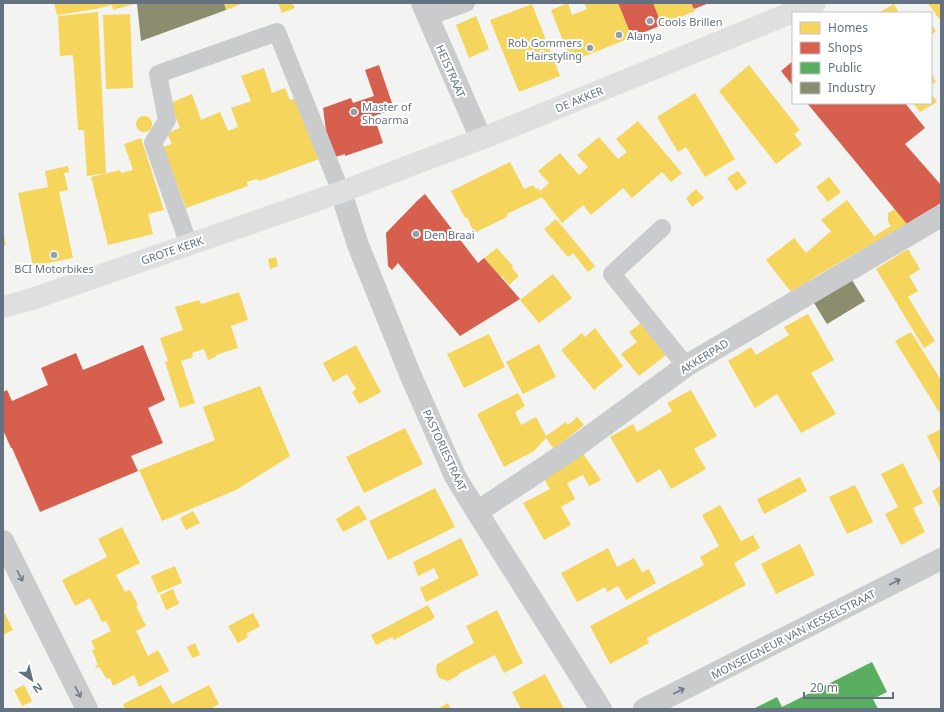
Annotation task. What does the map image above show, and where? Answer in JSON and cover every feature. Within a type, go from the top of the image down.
[{"type":"main road","name":"DE AKKER","points":[[793,12],[815,3]]},
{"type":"main road","name":"DE AKKER","points":[[341,192],[481,139],[792,12]]},
{"type":"main road","name":"GROTE KERK","points":[[3,307],[32,299],[341,192]]},
{"type":"street","name":"HEISTRAAT","points":[[425,10],[481,139]]},
{"type":"street","name":"PASTORIESTRAAT","points":[[341,192],[358,245],[410,374],[456,476],[601,709]]},
{"type":"street","name":"AKKERPAD","points":[[477,512],[575,447],[686,366],[941,216]]},
{"type":"street","points":[[3,541],[87,709]]},
{"type":"street","name":"MONSEIGNEUR VAN KESSELSTRAAT","points":[[644,709],[941,559]]},
{"type":"lane","points":[[425,10],[466,3]]},
{"type":"lane","points":[[189,245],[152,143],[167,120],[158,74],[277,32],[341,192]]},
{"type":"lane","points":[[662,228],[612,274],[686,366]]},
{"type":"building: Homes","points":[[54,3],[137,3],[113,10],[112,5],[57,15]]},
{"type":"building: Homes","points":[[224,3],[244,3],[226,10]]},
{"type":"building: Homes","points":[[278,3],[292,3],[295,8],[282,13]]},
{"type":"building: Homes","points":[[568,3],[572,15],[587,9],[584,3],[618,3],[632,37],[571,62],[551,10]]},
{"type":"building: Homes","points":[[653,3],[691,3],[695,11],[662,25]]},
{"type":"building: Homes","points":[[928,3],[941,3],[941,18],[939,19]]},
{"type":"building: Homes","points":[[532,4],[560,76],[519,92],[490,20]]},
{"type":"building: Homes","points":[[894,4],[898,12],[880,12]]},
{"type":"building: Homes","points":[[98,12],[106,173],[87,176],[84,130],[78,130],[73,55],[60,56],[58,16]]},
{"type":"building: Homes","points":[[130,14],[133,88],[106,89],[103,15]]},
{"type":"building: Homes","points":[[476,16],[489,49],[469,58],[456,25]]},
{"type":"building: Homes","points":[[932,25],[936,31],[932,34]]},
{"type":"building: Homes","points":[[749,65],[800,130],[794,134],[802,144],[776,164],[719,91]]},
{"type":"building: Homes","points":[[264,68],[272,93],[285,88],[290,100],[297,98],[319,159],[259,181],[257,179],[247,182],[248,186],[186,208],[163,147],[172,144],[167,133],[180,128],[170,103],[192,94],[201,120],[220,112],[228,131],[238,127],[231,108],[251,101],[241,76]]},
{"type":"building: Homes","points":[[932,74],[936,82],[932,84]]},
{"type":"building: Homes","points":[[695,93],[735,159],[705,177],[686,147],[678,152],[657,117]]},
{"type":"building: Homes","points":[[932,94],[937,102],[920,112],[914,104],[932,104]]},
{"type":"building: Homes","points":[[144,116],[150,118],[152,124],[150,130],[144,132],[138,130],[136,124],[138,118]]},
{"type":"building: Homes","points":[[638,121],[682,173],[671,182],[662,172],[632,198],[623,188],[591,215],[583,205],[562,223],[542,197],[507,214],[507,217],[474,233],[467,217],[465,218],[451,191],[510,162],[524,189],[533,185],[540,191],[549,183],[538,171],[560,153],[579,175],[588,167],[577,155],[599,137],[618,159],[627,152],[616,139]]},
{"type":"building: Homes","points":[[141,138],[164,210],[148,214],[153,234],[108,245],[91,177],[120,170],[121,173],[133,170],[124,144]]},
{"type":"building: Homes","points":[[68,166],[69,172],[64,173],[68,190],[59,192],[73,258],[33,266],[18,193],[48,187],[45,171]]},
{"type":"building: Homes","points":[[738,171],[747,183],[736,191],[727,178]]},
{"type":"building: Homes","points":[[829,177],[841,192],[828,202],[816,187]]},
{"type":"building: Homes","points":[[696,189],[704,198],[692,207],[686,198]]},
{"type":"building: Homes","points":[[847,200],[874,236],[891,226],[888,222],[888,213],[895,209],[907,224],[821,273],[791,292],[766,260],[794,238],[806,253],[831,231],[821,220]]},
{"type":"building: Homes","points":[[556,219],[595,266],[588,272],[573,253],[568,257],[544,229]]},
{"type":"building: Homes","points":[[3,231],[6,245],[3,245]]},
{"type":"building: Homes","points":[[497,248],[513,266],[512,268],[519,276],[509,285],[484,258]]},
{"type":"building: Homes","points":[[908,249],[920,269],[909,276],[918,291],[908,297],[935,341],[924,348],[876,269]]},
{"type":"building: Homes","points":[[276,257],[278,266],[270,269],[268,259]]},
{"type":"building: Homes","points":[[553,274],[572,298],[539,323],[520,300]]},
{"type":"building: Homes","points":[[239,292],[248,320],[231,326],[238,348],[216,355],[216,357],[208,360],[204,349],[192,353],[193,357],[181,361],[195,403],[180,408],[165,362],[168,361],[160,338],[183,330],[175,307],[199,300],[201,304]]},
{"type":"building: Homes","points":[[808,314],[834,360],[811,373],[836,414],[801,433],[777,394],[755,408],[728,361],[751,347],[756,355],[789,335],[784,327]]},
{"type":"building: Homes","points":[[641,323],[666,355],[639,376],[621,354],[637,342],[629,332]]},
{"type":"building: Homes","points":[[595,328],[623,366],[594,390],[561,350],[582,333],[585,337]]},
{"type":"building: Homes","points":[[911,332],[941,380],[941,415],[895,341]]},
{"type":"building: Homes","points":[[489,334],[505,367],[464,388],[447,354]]},
{"type":"building: Homes","points":[[539,344],[556,377],[523,394],[506,362]]},
{"type":"building: Homes","points":[[356,345],[381,392],[359,404],[352,392],[356,389],[347,374],[333,382],[323,363]]},
{"type":"building: Homes","points":[[260,386],[290,456],[236,490],[162,521],[139,470],[215,440],[203,407]]},
{"type":"building: Homes","points":[[691,390],[717,436],[694,449],[706,469],[671,489],[660,469],[637,483],[610,437],[633,424],[637,432],[672,411],[667,403]]},
{"type":"building: Homes","points":[[518,393],[525,406],[515,412],[521,425],[536,417],[546,436],[566,422],[568,425],[577,417],[584,425],[554,449],[546,438],[534,451],[504,467],[477,414]]},
{"type":"building: Homes","points":[[405,428],[423,464],[364,493],[346,457]]},
{"type":"building: Homes","points":[[941,429],[941,465],[927,436]]},
{"type":"building: Homes","points":[[582,452],[601,480],[589,486],[583,475],[567,483],[575,499],[561,507],[571,525],[544,540],[523,503],[550,489],[543,477]]},
{"type":"building: Homes","points":[[903,463],[923,503],[913,508],[925,532],[901,545],[885,514],[898,507],[881,474]]},
{"type":"building: Homes","points":[[800,477],[807,491],[764,514],[757,499]]},
{"type":"building: Homes","points":[[855,485],[873,522],[847,534],[829,497]]},
{"type":"building: Homes","points":[[941,486],[941,509],[932,491]]},
{"type":"building: Homes","points":[[435,488],[455,527],[388,560],[369,521]]},
{"type":"building: Homes","points":[[359,505],[367,519],[343,532],[336,519]]},
{"type":"building: Homes","points":[[720,505],[741,541],[753,535],[760,548],[734,563],[746,585],[647,638],[649,643],[610,664],[590,626],[704,565],[700,557],[719,546],[702,515]]},
{"type":"building: Homes","points":[[193,511],[200,523],[186,530],[180,518]]},
{"type":"building: Homes","points":[[122,527],[140,563],[116,575],[125,592],[130,590],[138,605],[136,606],[146,626],[136,631],[148,656],[158,650],[169,671],[139,687],[134,675],[113,686],[110,678],[107,679],[99,667],[96,668],[95,666],[98,665],[92,650],[95,649],[91,641],[111,631],[106,621],[102,622],[90,598],[75,606],[62,580],[107,557],[98,539]]},
{"type":"building: Homes","points":[[461,538],[479,575],[426,602],[420,588],[439,578],[434,568],[418,576],[413,562]]},
{"type":"building: Homes","points":[[800,544],[815,575],[776,594],[761,564]]},
{"type":"building: Homes","points":[[608,548],[617,567],[634,558],[642,572],[649,569],[656,583],[626,600],[618,586],[607,592],[605,587],[577,602],[561,573]]},
{"type":"building: Homes","points":[[175,566],[182,583],[158,593],[151,576]]},
{"type":"building: Homes","points":[[173,589],[179,604],[166,610],[160,595]]},
{"type":"building: Homes","points":[[428,605],[435,618],[394,640],[392,637],[376,645],[371,635]]},
{"type":"building: Homes","points":[[3,610],[13,630],[3,635]]},
{"type":"building: Homes","points":[[497,610],[523,663],[504,673],[495,655],[458,674],[459,675],[448,681],[439,678],[436,670],[437,664],[474,643],[466,626]]},
{"type":"building: Homes","points":[[253,613],[260,626],[246,634],[248,637],[238,643],[228,626]]},
{"type":"building: Homes","points":[[195,643],[200,655],[192,658],[187,647]]},
{"type":"building: Homes","points":[[545,674],[564,709],[521,709],[512,692]]},
{"type":"building: Homes","points":[[24,685],[32,701],[22,706],[14,690]]},
{"type":"building: Homes","points":[[161,685],[172,704],[209,685],[219,704],[210,709],[125,709],[123,704]]},
{"type":"building: Homes","points":[[448,703],[451,709],[438,709]]},
{"type":"building: Shops","points":[[618,3],[653,3],[662,25],[632,37]]},
{"type":"building: Shops","points":[[691,3],[709,3],[694,9]]},
{"type":"building: Shops","points":[[792,62],[792,85],[781,71]]},
{"type":"building: Shops","name":"Master of Shoarma","points":[[379,65],[394,109],[374,116],[383,143],[345,156],[345,154],[335,157],[326,131],[323,108],[351,98],[353,103],[374,96],[365,70]]},
{"type":"building: Shops","points":[[808,104],[906,104],[925,128],[905,144],[941,185],[941,203],[907,224]]},
{"type":"building: Shops","points":[[425,194],[478,263],[484,258],[520,299],[460,336],[398,263],[392,270],[388,266],[386,233]]},
{"type":"building: Shops","points":[[143,345],[165,400],[148,408],[163,443],[131,456],[138,471],[40,512],[3,430],[3,392],[7,390],[12,401],[48,385],[41,368],[76,353],[83,370]]},
{"type":"building: Public","points":[[872,662],[887,692],[873,699],[878,709],[753,709],[777,697],[782,707]]},
{"type":"building: Industry","points":[[224,3],[226,10],[141,41],[137,4]]},
{"type":"building: Industry","points":[[852,280],[865,301],[827,324],[814,303]]},
{"type":"place","name":"Cools Brillen","points":[[650,21]]},
{"type":"place","name":"Alanya","points":[[619,35]]},
{"type":"place","name":"Rob Gommers Hairstyling","points":[[590,48]]},
{"type":"place","name":"Master of Shoarma","points":[[354,112]]},
{"type":"place","name":"Den Braai","points":[[416,234]]},
{"type":"place","name":"BCI Motorbikes","points":[[54,255]]}]
